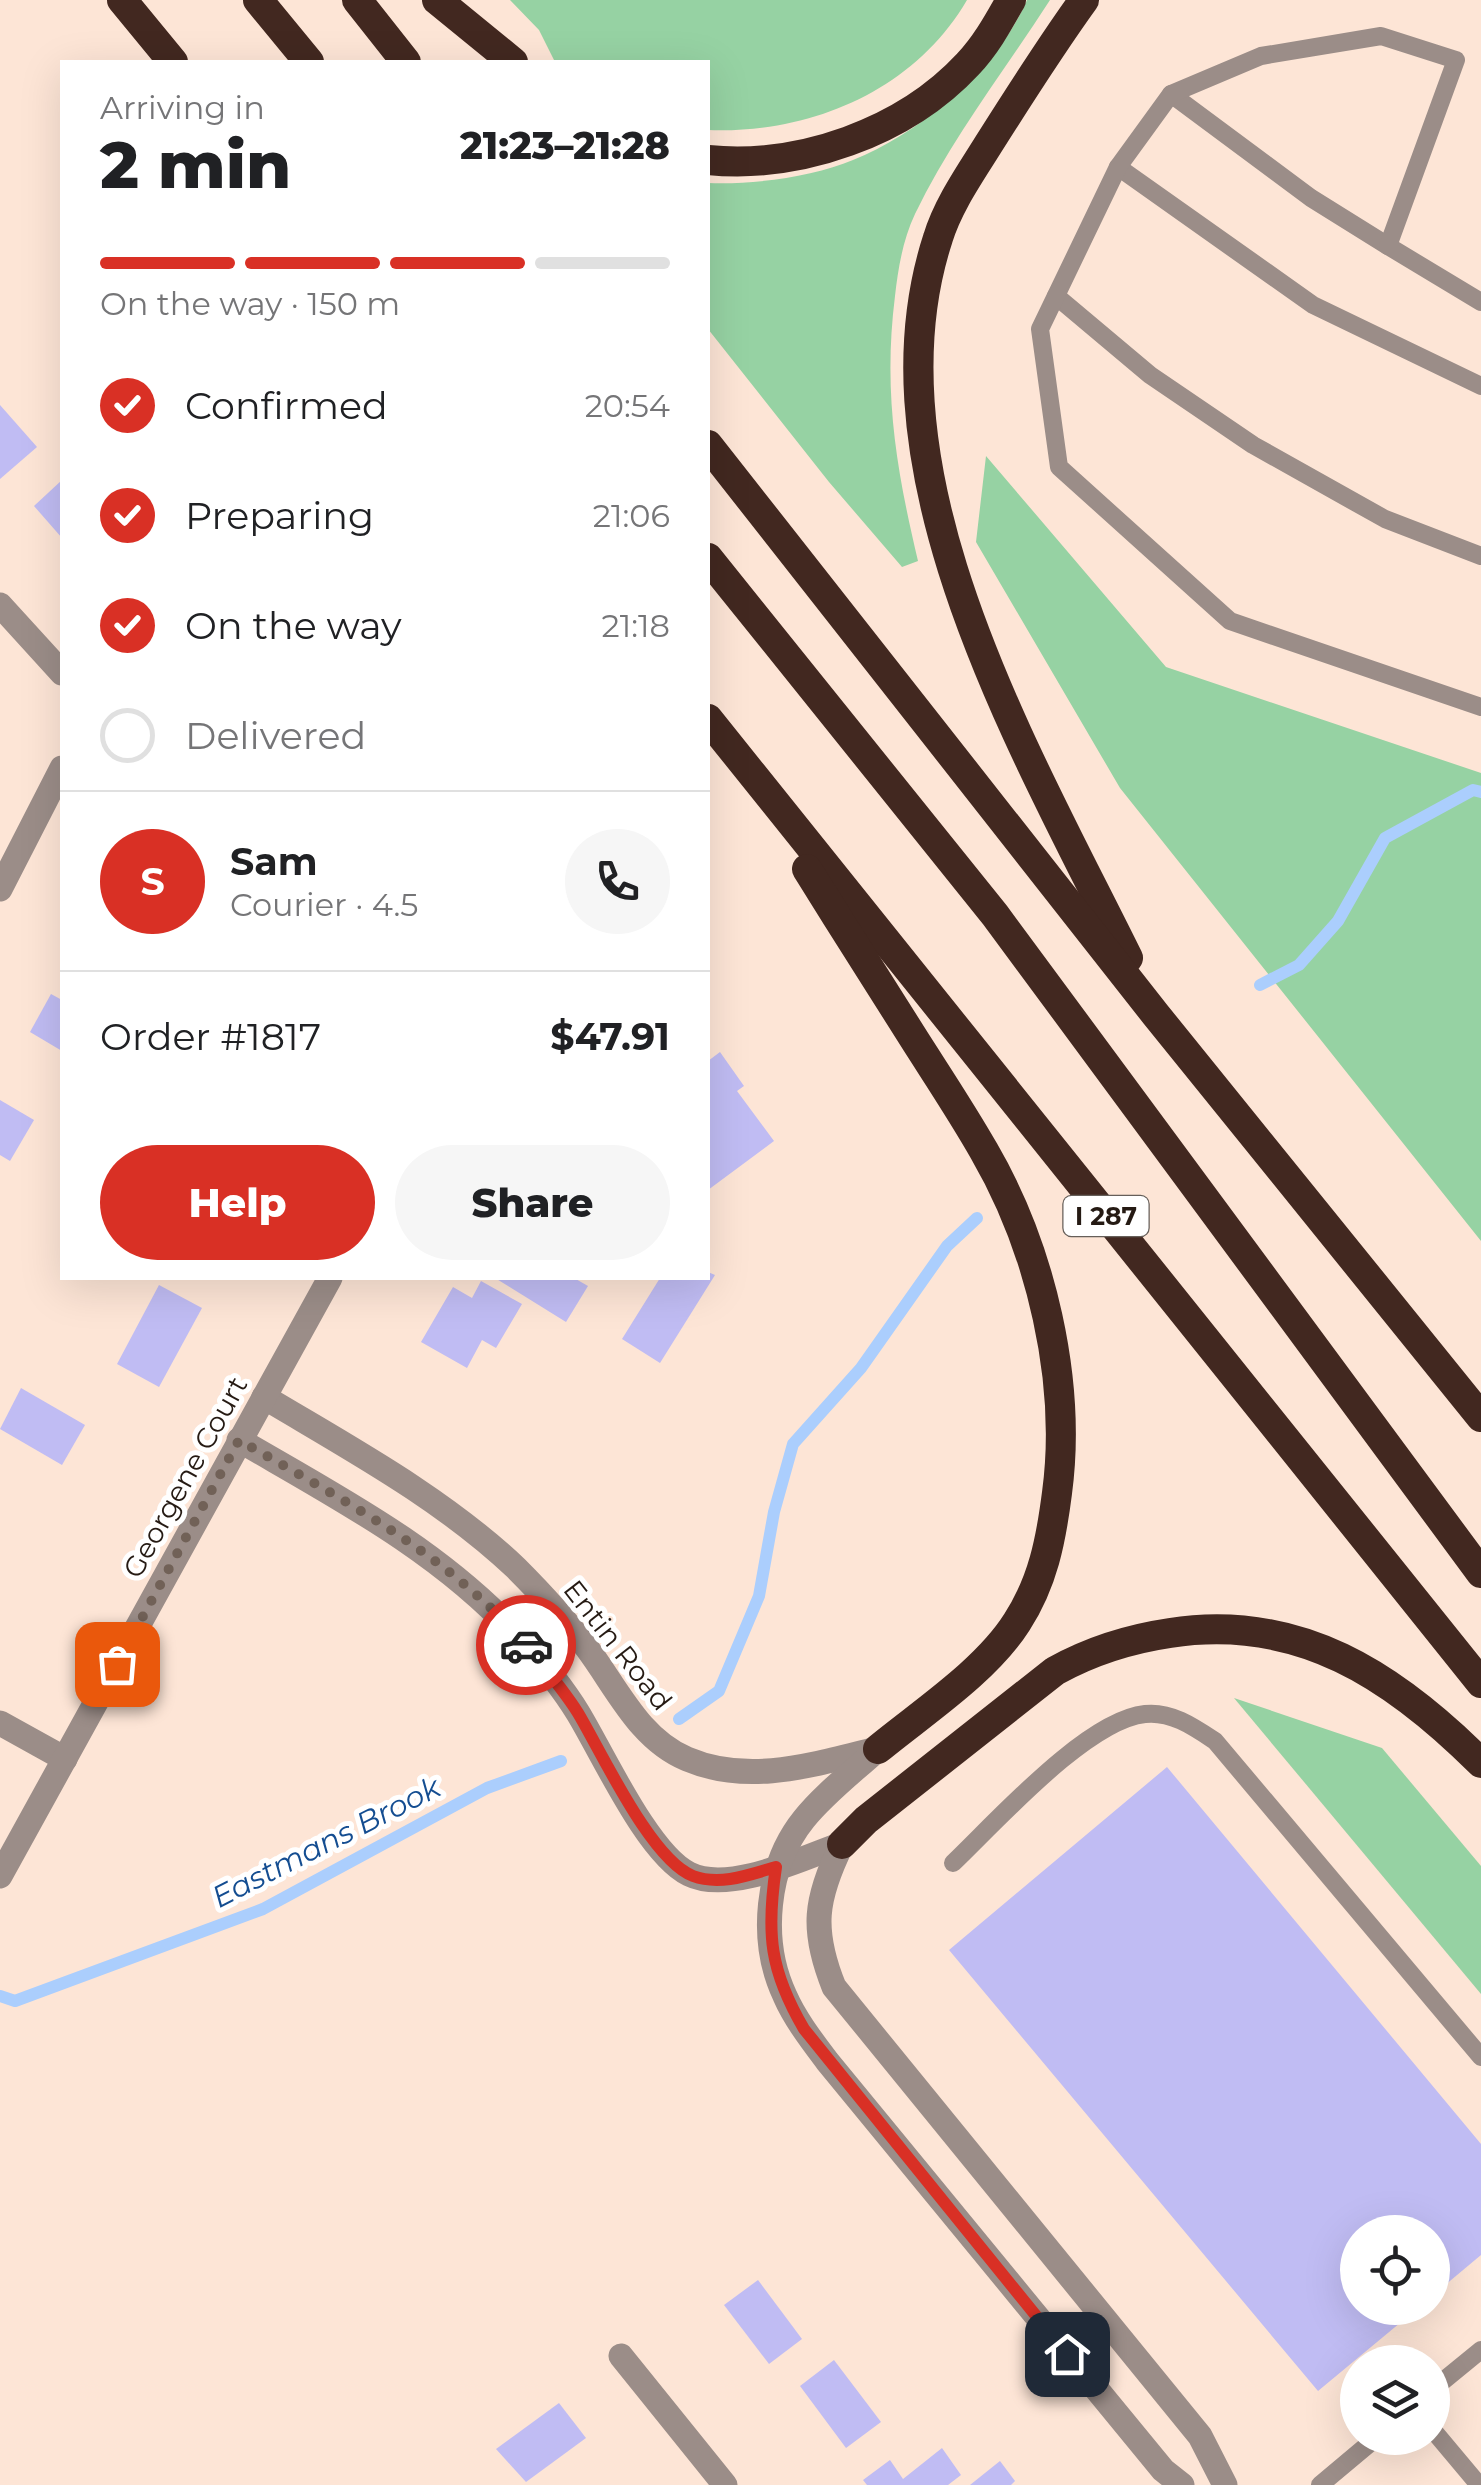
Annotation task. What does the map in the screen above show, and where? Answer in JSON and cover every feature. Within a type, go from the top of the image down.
[{"type":"highway","points":[[122,0],[171,60]]},
{"type":"highway","points":[[258,0],[306,60]]},
{"type":"highway","points":[[357,0],[404,60]]},
{"type":"highway","points":[[437,0],[511,60]]},
{"type":"highway","points":[[710,160],[738,163],[795,157],[848,141],[903,115],[945,86],[967,65],[1011,0]]},
{"type":"highway","points":[[1084,0],[965,182],[939,233],[926,278],[918,346],[922,433],[938,513],[965,606],[1006,708],[1156,1015]]},
{"type":"highway","points":[[710,449],[1156,1015],[1481,1417]]},
{"type":"highway","points":[[710,560],[995,915],[1481,1572]]},
{"type":"highway","name":"I 287","points":[[710,722],[1481,1683]]},
{"type":"highway","points":[[731,748],[986,1154],[1028,1255],[1053,1343],[1061,1401],[1062,1459],[1050,1544],[1037,1586],[1017,1623],[998,1646],[878,1749]]},
{"type":"highway","points":[[842,1844],[866,1820],[1055,1672],[1081,1656],[1136,1638],[1193,1629],[1278,1634],[1328,1650],[1380,1678],[1446,1729],[1481,1763]]},
{"type":"street","points":[[0,605],[60,672]]},
{"type":"street","points":[[0,889],[60,772]]},
{"type":"street","name":"Georgene Court","points":[[0,1876],[329,1280]]},
{"type":"street","name":"Entin Road","points":[[264,1397],[404,1482],[514,1566],[584,1645],[658,1744],[688,1760],[724,1770],[769,1772],[878,1749]]},
{"type":"street","points":[[239,1440],[381,1522],[482,1600],[552,1676],[576,1709],[648,1832],[676,1866],[692,1876],[724,1880],[842,1844]]},
{"type":"street","points":[[0,1723],[65,1759]]},
{"type":"street","points":[[878,1749],[804,1820],[776,1867],[771,1902],[774,1968],[784,1996],[827,2062],[1163,2470],[1182,2485]]},
{"type":"street","points":[[842,1844],[826,1878],[818,1908],[818,1936],[834,1988],[1200,2436],[1225,2485]]},
{"type":"street","points":[[621,2356],[724,2485]]},
{"type":"lane","points":[[1388,246],[1456,60],[1381,36],[1260,56],[1171,94],[1118,166],[1040,329],[1059,467],[1230,620],[1481,707]]},
{"type":"lane","points":[[1171,94],[1310,198],[1481,302]]},
{"type":"lane","points":[[1118,166],[1313,306],[1481,386]]},
{"type":"lane","points":[[1056,296],[1150,375],[1253,445],[1385,519],[1481,556]]},
{"type":"lane","points":[[953,1863],[1080,1743],[1111,1722],[1147,1713],[1186,1721],[1214,1741],[1481,2057]]},
{"type":"lane","points":[[1450,2375],[1481,2350]]},
{"type":"lane","points":[[1450,2450],[1480,2485]]},
{"type":"lane","points":[[1320,2485],[1356,2455]]},
{"type":"green space","points":[[510,0],[967,0],[945,32],[889,82],[821,115],[746,129],[710,130],[710,60],[554,60],[539,30]]},
{"type":"green space","points":[[1027,0],[1050,0],[945,159],[915,214],[902,254],[892,331],[891,398],[903,494],[918,561],[902,567],[710,332],[710,183],[801,175],[837,166],[879,148],[955,95],[977,74],[1014,26]]},
{"type":"green space","points":[[986,456],[1166,667],[1481,773],[1481,1241],[1120,788],[976,542]]},
{"type":"green space","points":[[1234,1698],[1382,1748],[1481,1866],[1481,1994]]},
{"type":"building","points":[[0,405],[37,447],[0,479]]},
{"type":"building","points":[[60,482],[60,536],[34,506]]},
{"type":"building","points":[[51,994],[60,999],[60,1050],[30,1032]]},
{"type":"building","points":[[720,1052],[744,1086],[737,1091],[774,1141],[710,1189],[710,1060]]},
{"type":"building","points":[[0,1100],[34,1120],[10,1161],[0,1155]]},
{"type":"building","points":[[710,1273],[715,1275],[660,1363],[622,1339],[659,1280],[710,1280]]},
{"type":"building","points":[[498,1280],[578,1280],[588,1286],[566,1322]]},
{"type":"building","points":[[481,1281],[522,1304],[496,1348],[482,1340],[467,1368],[421,1342],[453,1287],[472,1298]]},
{"type":"building","points":[[159,1285],[202,1308],[159,1387],[117,1364]]},
{"type":"building","points":[[21,1388],[85,1425],[62,1465],[0,1429]]},
{"type":"building","points":[[1167,1767],[1481,2144],[1481,2255],[1450,2281],[1450,2215],[1340,2215],[1340,2325],[1398,2325],[1373,2345],[1340,2345],[1340,2373],[1318,2391],[949,1950]]},
{"type":"building","points":[[758,2280],[802,2339],[769,2364],[724,2305]]},
{"type":"building","points":[[834,2360],[881,2422],[846,2448],[800,2386]]},
{"type":"building","points":[[559,2403],[586,2438],[526,2482],[496,2449]]},
{"type":"building","points":[[942,2448],[961,2475],[948,2485],[867,2485],[863,2480],[890,2460],[903,2479]]},
{"type":"building","points":[[1000,2461],[1015,2481],[1011,2485],[970,2485]]},
{"type":"waterway","name":"Eastmans Brook","points":[[1260,985],[1299,965],[1338,921],[1385,838],[1473,790],[1481,792]]},
{"type":"waterway","name":"Eastmans Brook","points":[[679,1719],[719,1691],[759,1596],[774,1512],[793,1444],[861,1368],[947,1246],[977,1218]]},
{"type":"waterway","name":"Eastmans Brook","points":[[0,1996],[15,2001],[263,1909],[487,1788],[561,1761]]},
{"type":"way so far","points":[[117,1664],[239,1440],[381,1522],[422,1551],[482,1600],[526,1645]]},
{"type":"route","points":[[526,1645],[576,1709],[648,1832],[676,1866],[692,1876],[724,1880],[776,1867],[771,1902],[774,1968],[784,1996],[827,2062],[1067,2354]]}]
